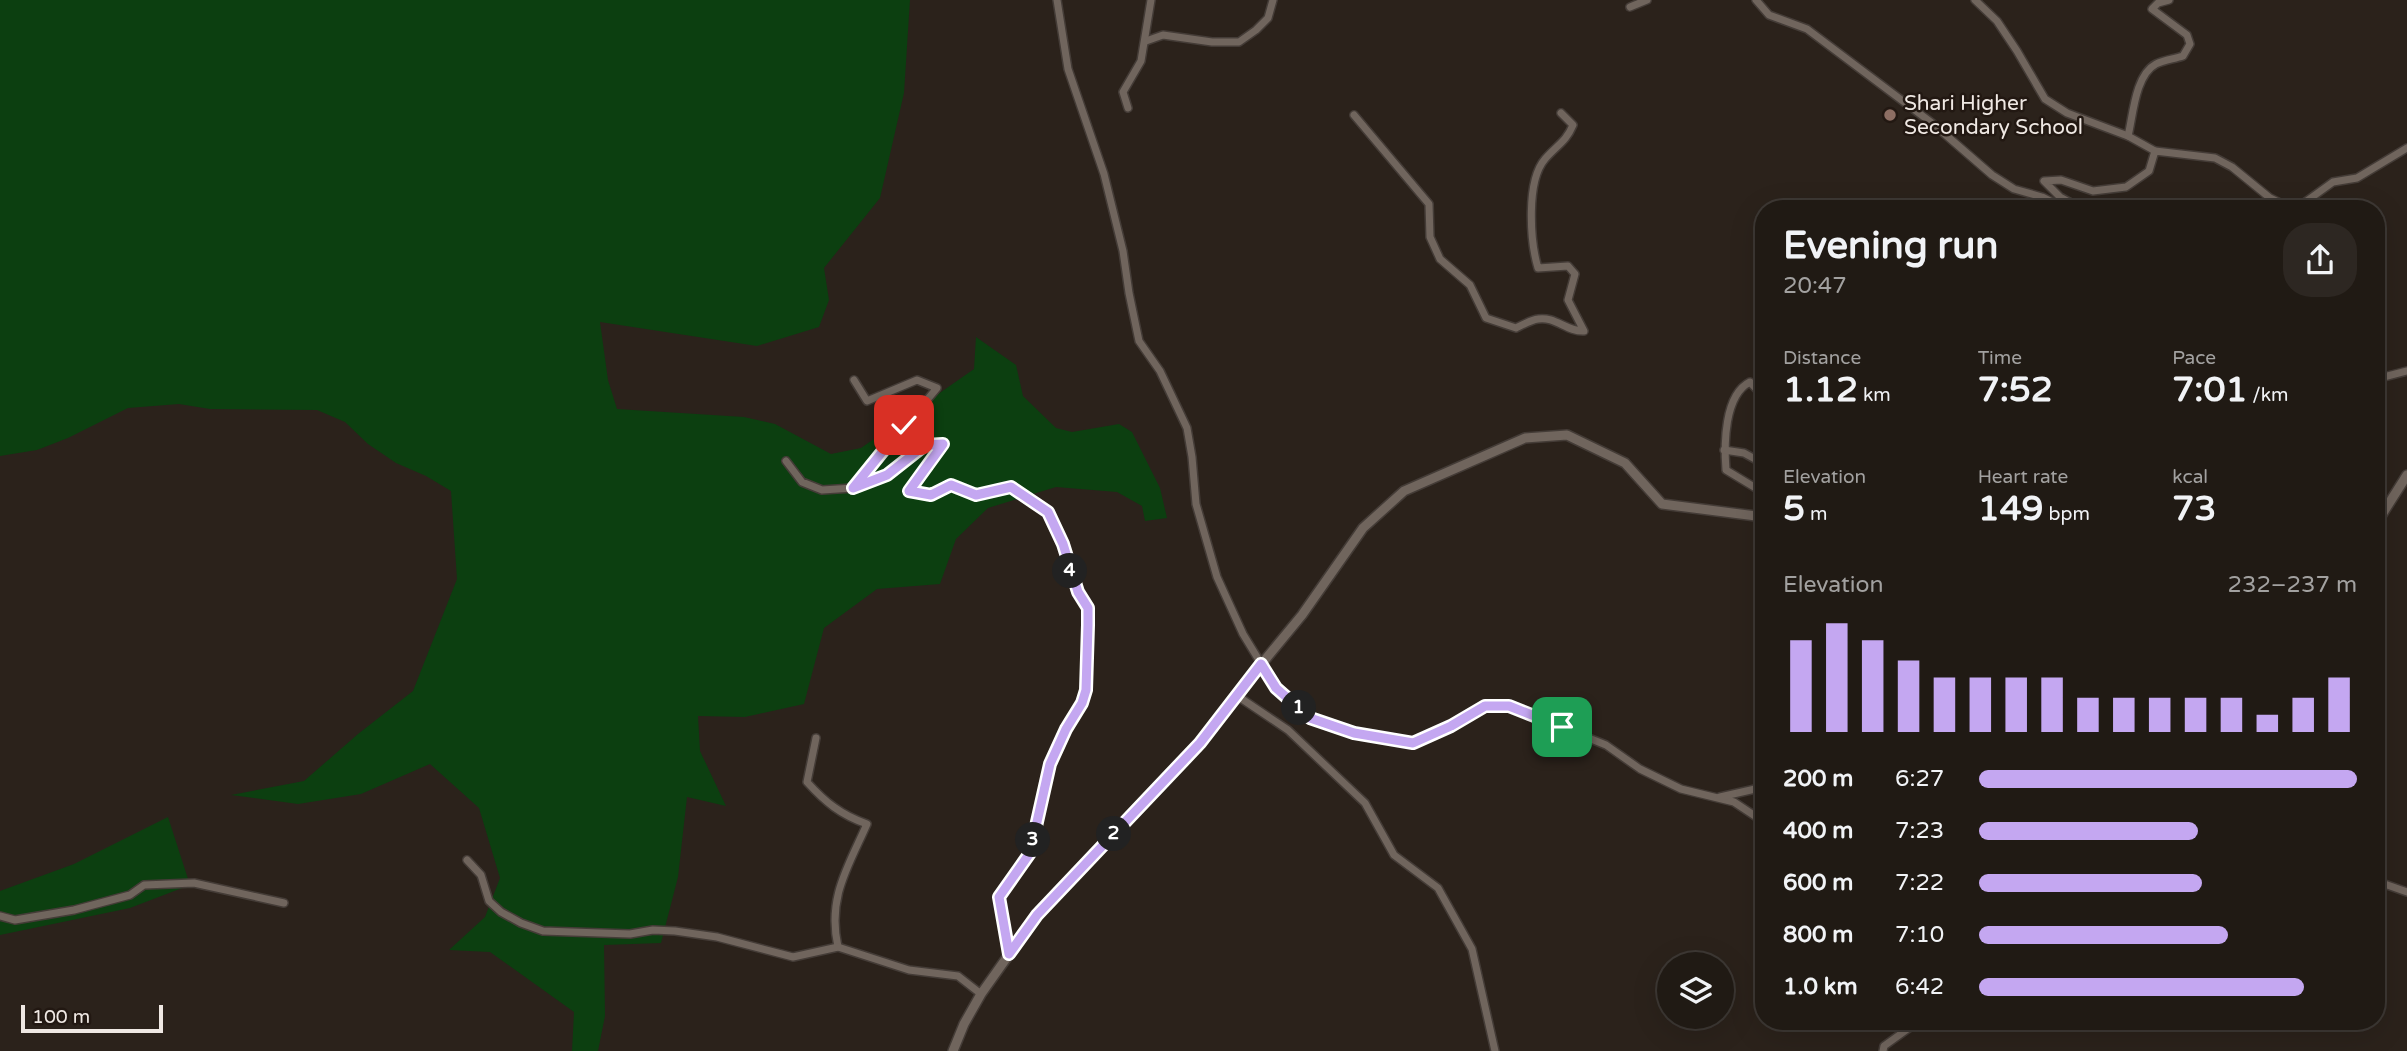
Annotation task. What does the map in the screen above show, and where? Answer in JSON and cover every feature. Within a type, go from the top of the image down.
[{"type":"street","points":[[1057,0],[1068,69],[1104,174],[1123,251],[1139,341],[1160,371],[1187,428],[1196,504],[1205,539],[1230,608],[1276,688],[1310,718],[1354,733],[1413,743],[1451,726],[1485,706],[1509,706],[1606,745],[1640,769],[1681,789],[1734,802],[1755,816]]},
{"type":"street","points":[[1128,108],[1123,92],[1141,61],[1151,0]]},
{"type":"street","points":[[1146,41],[1163,34],[1212,42],[1239,42],[1268,18],[1273,0]]},
{"type":"street","points":[[1630,7],[1647,0]]},
{"type":"street","points":[[1756,0],[1769,15],[1807,29],[1932,122],[1992,175],[2014,189],[2048,200]]},
{"type":"street","points":[[1975,0],[1997,21],[2018,51],[2045,99],[2067,113],[2128,136],[2155,151],[2215,158],[2232,167],[2274,200]]},
{"type":"street","points":[[2128,136],[2135,95],[2146,72],[2154,65],[2183,56],[2190,44],[2188,35],[2152,9],[2158,3],[2169,0]]},
{"type":"street","points":[[1354,115],[1429,204],[1430,237],[1440,259],[1470,285],[1486,318],[1516,328],[1538,319],[1552,320],[1574,332],[1584,331],[1568,300],[1575,274],[1568,266],[1538,268],[1532,248],[1536,174],[1545,159],[1568,138],[1573,125],[1562,113]]},
{"type":"street","points":[[2308,200],[2333,182],[2357,178],[2407,148]]},
{"type":"street","points":[[2065,200],[2044,181],[2061,180],[2092,191],[2126,187],[2149,171],[2155,151]]},
{"type":"street","points":[[2385,377],[2407,371]]},
{"type":"street","points":[[853,488],[937,388],[917,380],[867,401],[854,380]]},
{"type":"street","points":[[1755,387],[1750,382],[1744,385],[1728,414],[1724,450],[1726,470],[1755,488]]},
{"type":"street","points":[[953,1051],[981,994],[1037,915],[1200,743],[1302,615],[1363,528],[1404,491],[1525,438],[1567,435],[1625,463],[1662,504],[1755,516]]},
{"type":"street","points":[[786,461],[802,482],[822,490],[853,488],[887,475],[925,445],[943,444],[909,491],[931,495],[951,485],[976,495],[1011,487],[1048,512],[1063,544],[1078,592],[1088,608],[1086,690],[1050,764],[1030,853],[999,897],[1009,954]]},
{"type":"street","points":[[1724,450],[1744,453],[1755,459]]},
{"type":"street","points":[[2385,510],[2407,475]]},
{"type":"street","points":[[1236,695],[1288,730],[1365,803],[1394,855],[1438,888],[1472,949],[1495,1051]]},
{"type":"street","points":[[816,738],[807,782],[824,801],[848,818],[867,824],[839,883],[835,933],[838,947]]},
{"type":"street","points":[[1716,798],[1755,789]]},
{"type":"street","points":[[467,860],[481,875],[486,894],[495,906],[521,923],[544,931],[630,934],[653,930],[675,931],[717,937],[793,957],[838,947],[909,970],[958,976],[981,994]]},
{"type":"street","points":[[0,916],[15,920],[74,910],[130,895],[144,885],[194,883],[284,903]]},
{"type":"street","points":[[2385,884],[2407,892]]},
{"type":"street","points":[[1883,1051],[1884,1046],[1906,1030]]},
{"type":"green space","points":[[0,0],[910,0],[904,93],[880,198],[824,268],[829,300],[819,327],[757,346],[600,322],[608,380],[617,409],[744,417],[775,424],[831,454],[861,448],[974,369],[976,337],[1016,365],[1023,396],[1056,428],[1072,432],[1119,424],[1132,432],[1160,488],[1167,518],[1145,521],[1142,506],[1117,492],[1056,487],[988,508],[956,539],[940,584],[877,589],[824,628],[804,704],[745,717],[698,716],[700,751],[726,806],[687,797],[678,877],[661,943],[604,945],[605,1016],[598,1051],[572,1051],[574,1012],[490,952],[449,950],[485,917],[500,878],[479,808],[430,764],[361,794],[298,804],[231,795],[304,781],[413,691],[457,579],[451,491],[396,463],[368,444],[345,422],[317,410],[210,409],[179,404],[128,408],[37,450],[0,456]]},
{"type":"green space","points":[[168,817],[190,885],[130,908],[0,935],[0,891],[74,864]]},
{"type":"place","name":"Shari Higher Secondary School","points":[[1890,115]]},
{"type":"route","points":[[904,425],[853,488],[887,475],[925,445],[943,444],[909,491],[931,495],[951,485],[976,495],[1011,487],[1029,498],[1048,512],[1063,544],[1078,592],[1088,608],[1086,690],[1082,703],[1050,764],[1030,853],[999,897],[1009,954],[1037,915],[1200,743],[1261,664],[1276,688],[1310,718],[1354,733],[1413,743],[1451,726],[1485,706],[1509,706],[1562,727]]}]
